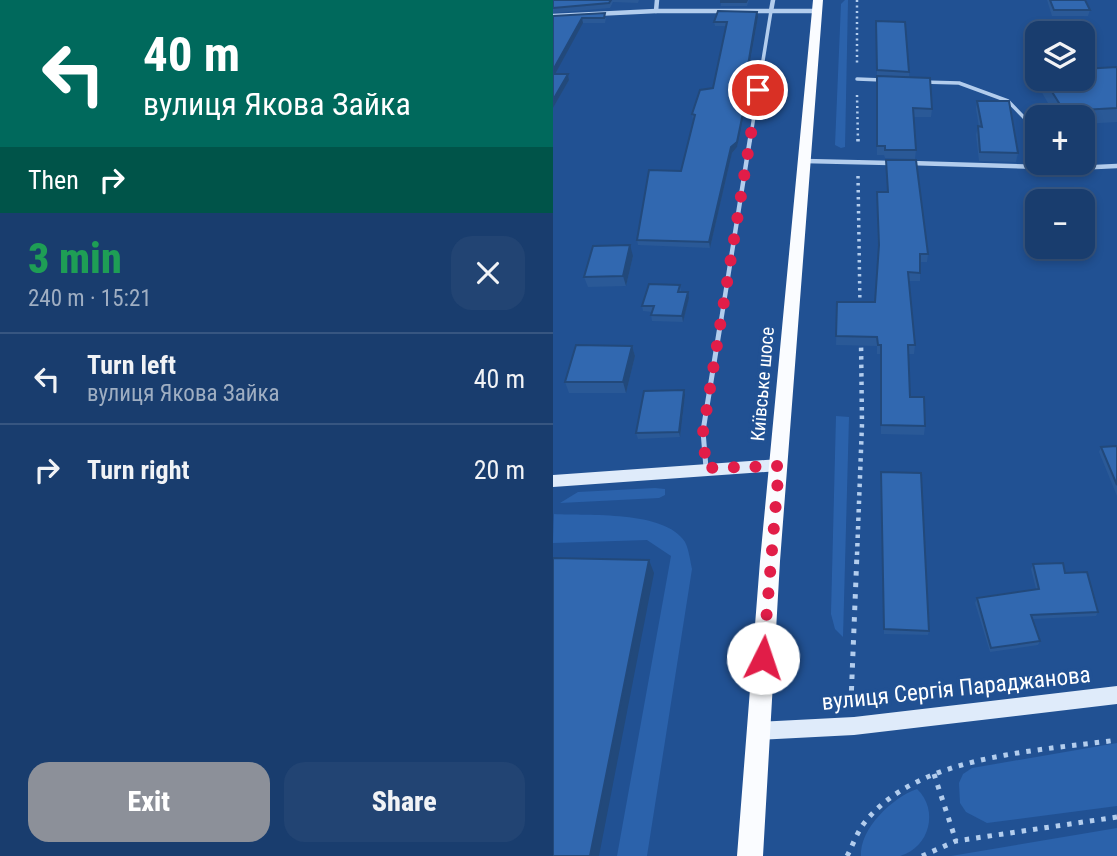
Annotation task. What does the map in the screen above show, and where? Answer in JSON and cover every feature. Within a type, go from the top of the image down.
[{"type":"main road","name":"Київське шосе","points":[[750,856],[779,466],[818,5]]},
{"type":"main road","points":[[553,481],[706,468],[779,466]]},
{"type":"main road","name":"вулиця Сергія Параджанова","points":[[758,731],[854,726],[1117,695]]},
{"type":"street","points":[[656,11],[657,0]]},
{"type":"street","points":[[771,11],[773,0]]},
{"type":"street","points":[[553,16],[656,11],[771,11],[818,5]]},
{"type":"lane","points":[[706,468],[703,432],[771,11]]},
{"type":"lane","points":[[857,79],[883,80]]},
{"type":"lane","points":[[921,82],[959,83],[1008,101],[1025,119]]},
{"type":"lane","points":[[805,161],[1025,167]]},
{"type":"lane","points":[[1095,167],[1117,166]]},
{"type":"path","points":[[857,0],[860,314]]},
{"type":"path","points":[[851,711],[862,424],[860,327]]},
{"type":"path","points":[[847,856],[857,836],[890,799],[934,774],[985,760],[1117,740]]},
{"type":"path","points":[[934,774],[956,841]]},
{"type":"path","points":[[922,856],[956,841],[1117,817]]},
{"type":"shaded area","points":[[848,0],[845,147],[841,148],[835,145],[841,4]]},
{"type":"shaded area","points":[[836,416],[849,417],[843,637],[835,629],[831,614]]},
{"type":"shaded area","points":[[665,489],[665,495],[659,498],[560,503],[578,492]]},
{"type":"shaded area","points":[[554,514],[605,515],[661,524],[685,542],[688,552],[692,569],[647,856],[617,856],[671,556],[647,540],[553,543]]},
{"type":"shaded area","points":[[1117,743],[1117,806],[987,823],[966,812],[960,803],[959,783],[963,774],[972,768]]},
{"type":"shaded area","points":[[917,789],[928,807],[929,817],[928,827],[918,845],[900,856],[861,856],[866,835],[879,815],[898,799]]},
{"type":"shaded area","points":[[1117,828],[1117,856],[951,856]]},
{"type":"building","points":[[553,0],[611,0],[609,3],[553,8]]},
{"type":"building","points":[[721,0],[747,0],[721,2]]},
{"type":"building","points":[[1050,0],[1085,0],[1090,10],[1054,10]]},
{"type":"building","points":[[718,11],[757,12],[744,89],[748,89],[737,142],[731,147],[709,242],[637,240],[649,170],[681,171],[695,115],[692,114],[700,90],[713,88],[727,22],[714,22]]},
{"type":"building","points":[[605,13],[604,18],[582,18],[553,70],[553,16]]},
{"type":"building","points":[[876,21],[905,22],[909,72],[877,70]]},
{"type":"building","points":[[1117,67],[1117,108],[1095,109],[1095,105],[1060,105],[1052,91],[1095,91],[1095,68]]},
{"type":"building","points":[[553,74],[568,74],[553,100]]},
{"type":"building","points":[[877,76],[930,78],[932,109],[913,108],[916,150],[885,150],[885,146],[877,146]]},
{"type":"building","points":[[977,101],[1009,101],[1018,153],[980,152],[978,126],[982,127]]},
{"type":"building","points":[[886,160],[916,160],[928,254],[920,254],[920,273],[908,272],[915,345],[908,345],[910,397],[924,397],[925,426],[881,425],[881,345],[878,345],[877,337],[836,336],[837,302],[875,302],[879,245],[877,192],[888,192]]},
{"type":"building","points":[[630,245],[623,276],[584,277],[593,246]]},
{"type":"building","points":[[649,284],[680,285],[678,292],[688,292],[682,316],[651,315],[654,306],[642,306]]},
{"type":"building","points":[[576,345],[632,346],[623,382],[565,382]]},
{"type":"building","points":[[684,390],[679,432],[636,433],[644,391]]},
{"type":"building","points":[[1117,446],[1117,485],[1101,447]]},
{"type":"building","points":[[881,472],[921,473],[929,631],[884,629]]},
{"type":"building","points":[[553,558],[649,560],[590,856],[553,856]]},
{"type":"building","points":[[1063,563],[1065,573],[1087,572],[1098,612],[1031,615],[1040,641],[991,648],[977,598],[1039,589],[1033,564]]},
{"type":"route","points":[[758,90],[703,432],[706,468],[779,466],[763,658]]}]
